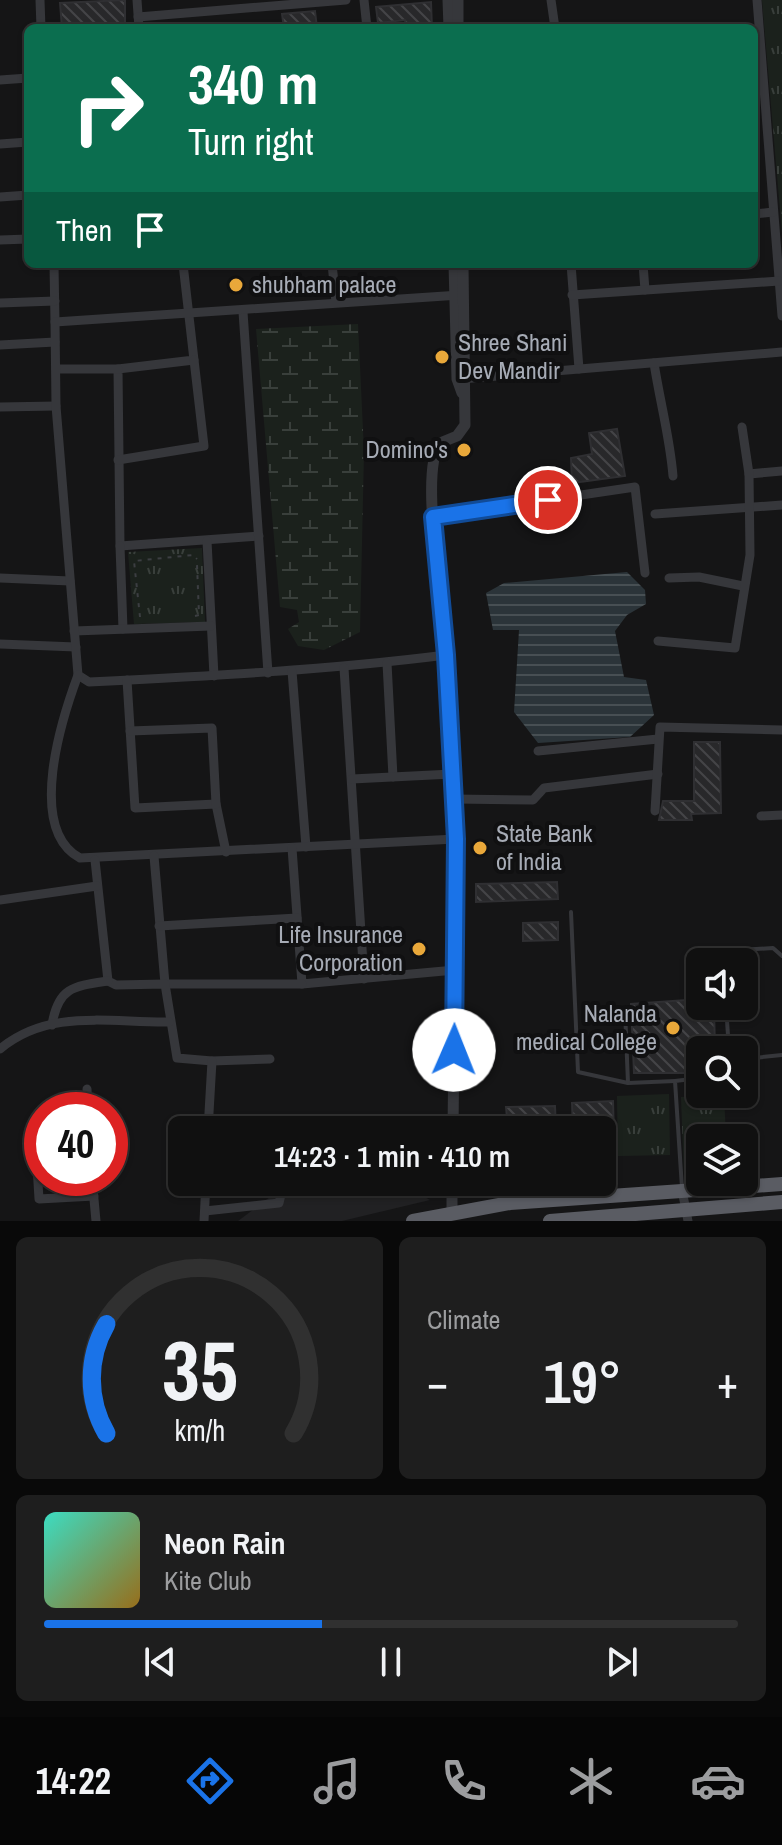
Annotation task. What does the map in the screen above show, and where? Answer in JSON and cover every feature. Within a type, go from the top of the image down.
[{"type":"highway","points":[[413,1221],[510,1203],[782,1184]]},
{"type":"highway","points":[[550,1221],[687,1215],[782,1202]]},
{"type":"street","points":[[40,0],[41,24]]},
{"type":"street","points":[[137,0],[139,23],[346,0]]},
{"type":"street","points":[[364,0],[367,24]]},
{"type":"street","points":[[448,0],[449,24]]},
{"type":"street","points":[[458,0],[458,24]]},
{"type":"street","points":[[551,0],[554,24]]},
{"type":"street","points":[[757,0],[757,24]]},
{"type":"street","points":[[758,71],[782,316]]},
{"type":"street","points":[[0,80],[24,78]]},
{"type":"street","points":[[0,144],[24,142]]},
{"type":"street","points":[[0,197],[24,195]]},
{"type":"street","points":[[758,214],[773,212]]},
{"type":"street","points":[[0,240],[24,239]]},
{"type":"street","points":[[54,268],[56,406],[78,675],[57,731],[51,799],[56,822],[71,853],[95,860],[456,839]]},
{"type":"street","points":[[118,460],[204,446],[183,268]]},
{"type":"street","points":[[332,268],[336,302]]},
{"type":"street","points":[[453,1116],[456,839],[446,655],[433,517],[435,449],[440,443],[463,432],[459,294],[455,268]]},
{"type":"street","points":[[459,294],[462,268]]},
{"type":"street","points":[[571,268],[579,369]]},
{"type":"street","points":[[643,268],[645,290]]},
{"type":"street","points":[[572,295],[779,281]]},
{"type":"street","points":[[55,322],[243,312],[459,294]]},
{"type":"street","points":[[0,303],[55,301]]},
{"type":"street","points":[[243,312],[268,673]]},
{"type":"street","points":[[0,345],[55,342]]},
{"type":"street","points":[[462,379],[782,352]]},
{"type":"street","points":[[56,369],[118,369],[194,360]]},
{"type":"street","points":[[654,363],[664,428],[671,440],[673,476]]},
{"type":"street","points":[[118,369],[123,629]]},
{"type":"street","points":[[0,407],[56,406]]},
{"type":"street","points":[[658,641],[735,648],[750,555],[749,474],[742,427]]},
{"type":"street","points":[[749,474],[782,471]]},
{"type":"street","points":[[433,517],[635,487],[645,573]]},
{"type":"street","points":[[655,514],[782,505]]},
{"type":"street","points":[[120,546],[259,536]]},
{"type":"street","points":[[207,541],[214,676]]},
{"type":"street","points":[[669,578],[699,577],[743,586]]},
{"type":"street","points":[[0,578],[70,581]]},
{"type":"street","points":[[74,631],[211,626]]},
{"type":"street","points":[[0,644],[76,647]]},
{"type":"street","points":[[78,675],[89,682],[214,676],[344,668],[446,655]]},
{"type":"street","points":[[387,663],[393,777]]},
{"type":"street","points":[[344,668],[358,844],[364,979]]},
{"type":"street","points":[[292,671],[306,847]]},
{"type":"street","points":[[127,680],[135,808],[216,804]]},
{"type":"street","points":[[655,811],[660,727],[782,730]]},
{"type":"street","points":[[130,731],[212,728],[216,804],[226,852]]},
{"type":"street","points":[[538,751],[658,739]]},
{"type":"street","points":[[352,779],[452,774]]},
{"type":"street","points":[[454,799],[533,800],[544,788],[658,774]]},
{"type":"street","points":[[761,816],[782,815]]},
{"type":"street","points":[[292,848],[302,984]]},
{"type":"street","points":[[154,856],[169,1022],[177,1058],[212,1061],[270,1059]]},
{"type":"street","points":[[95,860],[108,981]]},
{"type":"street","points":[[0,900],[97,886]]},
{"type":"street","points":[[159,926],[297,918]]},
{"type":"street","points":[[52,1025],[55,1007],[66,992],[77,986],[108,981],[116,985],[302,984],[455,970]]},
{"type":"street","points":[[0,1049],[19,1033],[87,1018],[114,1023],[169,1022]]},
{"type":"street","points":[[209,1116],[212,1061]]},
{"type":"street","points":[[682,1190],[687,1215]]},
{"type":"street","points":[[39,1196],[39,1199],[94,1196],[96,1221]]},
{"type":"street","points":[[206,1196],[205,1216],[279,1203],[281,1196]]},
{"type":"street","points":[[452,1196],[452,1212]]},
{"type":"lane","points":[[571,912],[578,1072],[628,1083],[686,1080]]},
{"type":"lane","points":[[758,949],[773,948],[782,956]]},
{"type":"lane","points":[[625,1010],[628,1083]]},
{"type":"lane","points":[[758,1058],[782,1055]]},
{"type":"lane","points":[[675,1081],[682,1190]]},
{"type":"path","points":[[141,620],[134,561],[193,555],[197,558],[199,615],[194,617]]},
{"type":"shaded area","points":[[627,572],[645,590],[646,604],[627,615],[615,631],[624,677],[646,680],[654,715],[630,737],[538,743],[514,712],[519,630],[493,630],[486,593],[504,583]]},
{"type":"shaded area","points":[[423,1196],[430,1200],[342,1221],[238,1221],[270,1197]]},
{"type":"green space","points":[[762,0],[782,0],[782,233]]},
{"type":"green space","points":[[358,324],[364,452],[360,632],[324,650],[298,646],[288,629],[299,622],[297,610],[280,607],[256,329]]},
{"type":"green space","points":[[202,548],[205,622],[134,624],[128,552]]},
{"type":"green space","points":[[669,1094],[670,1155],[618,1156],[617,1096]]},
{"type":"green space","points":[[681,1097],[686,1097],[686,1108],[725,1108],[725,1124],[686,1124],[684,1175]]},
{"type":"building","points":[[125,0],[125,24],[62,24],[60,3]]},
{"type":"building","points":[[431,2],[432,24],[406,24],[405,20],[378,23],[376,7]]},
{"type":"building","points":[[315,11],[317,24],[283,24],[282,14]]},
{"type":"building","points":[[617,429],[625,476],[572,483],[571,458],[592,454],[589,433]]},
{"type":"building","points":[[694,742],[720,742],[721,813],[691,814],[692,820],[659,820],[663,801],[694,801]]},
{"type":"building","points":[[557,882],[558,899],[476,902],[476,884]]},
{"type":"building","points":[[558,922],[558,940],[523,941],[523,923]]},
{"type":"building","name":"Nalanda medical College","points":[[686,1000],[686,1020],[714,1020],[715,1036],[686,1036],[686,1073],[634,1073],[631,1004]]},
{"type":"building","points":[[613,1101],[613,1116],[572,1116],[572,1103]]},
{"type":"building","points":[[555,1106],[555,1116],[507,1116],[506,1107]]},
{"type":"place","name":"shubham palace","points":[[236,285]]},
{"type":"place","name":"Shree Shani Dev Mandir","points":[[442,357]]},
{"type":"place","name":"Domino's","points":[[464,450]]},
{"type":"place","name":"State Bank of India","points":[[480,848]]},
{"type":"place","name":"Life Insurance Corporation","points":[[419,949]]},
{"type":"place","name":"Nalanda medical College","points":[[673,1028]]},
{"type":"route","points":[[454,1050],[456,839],[446,655],[433,517],[548,500]]}]
